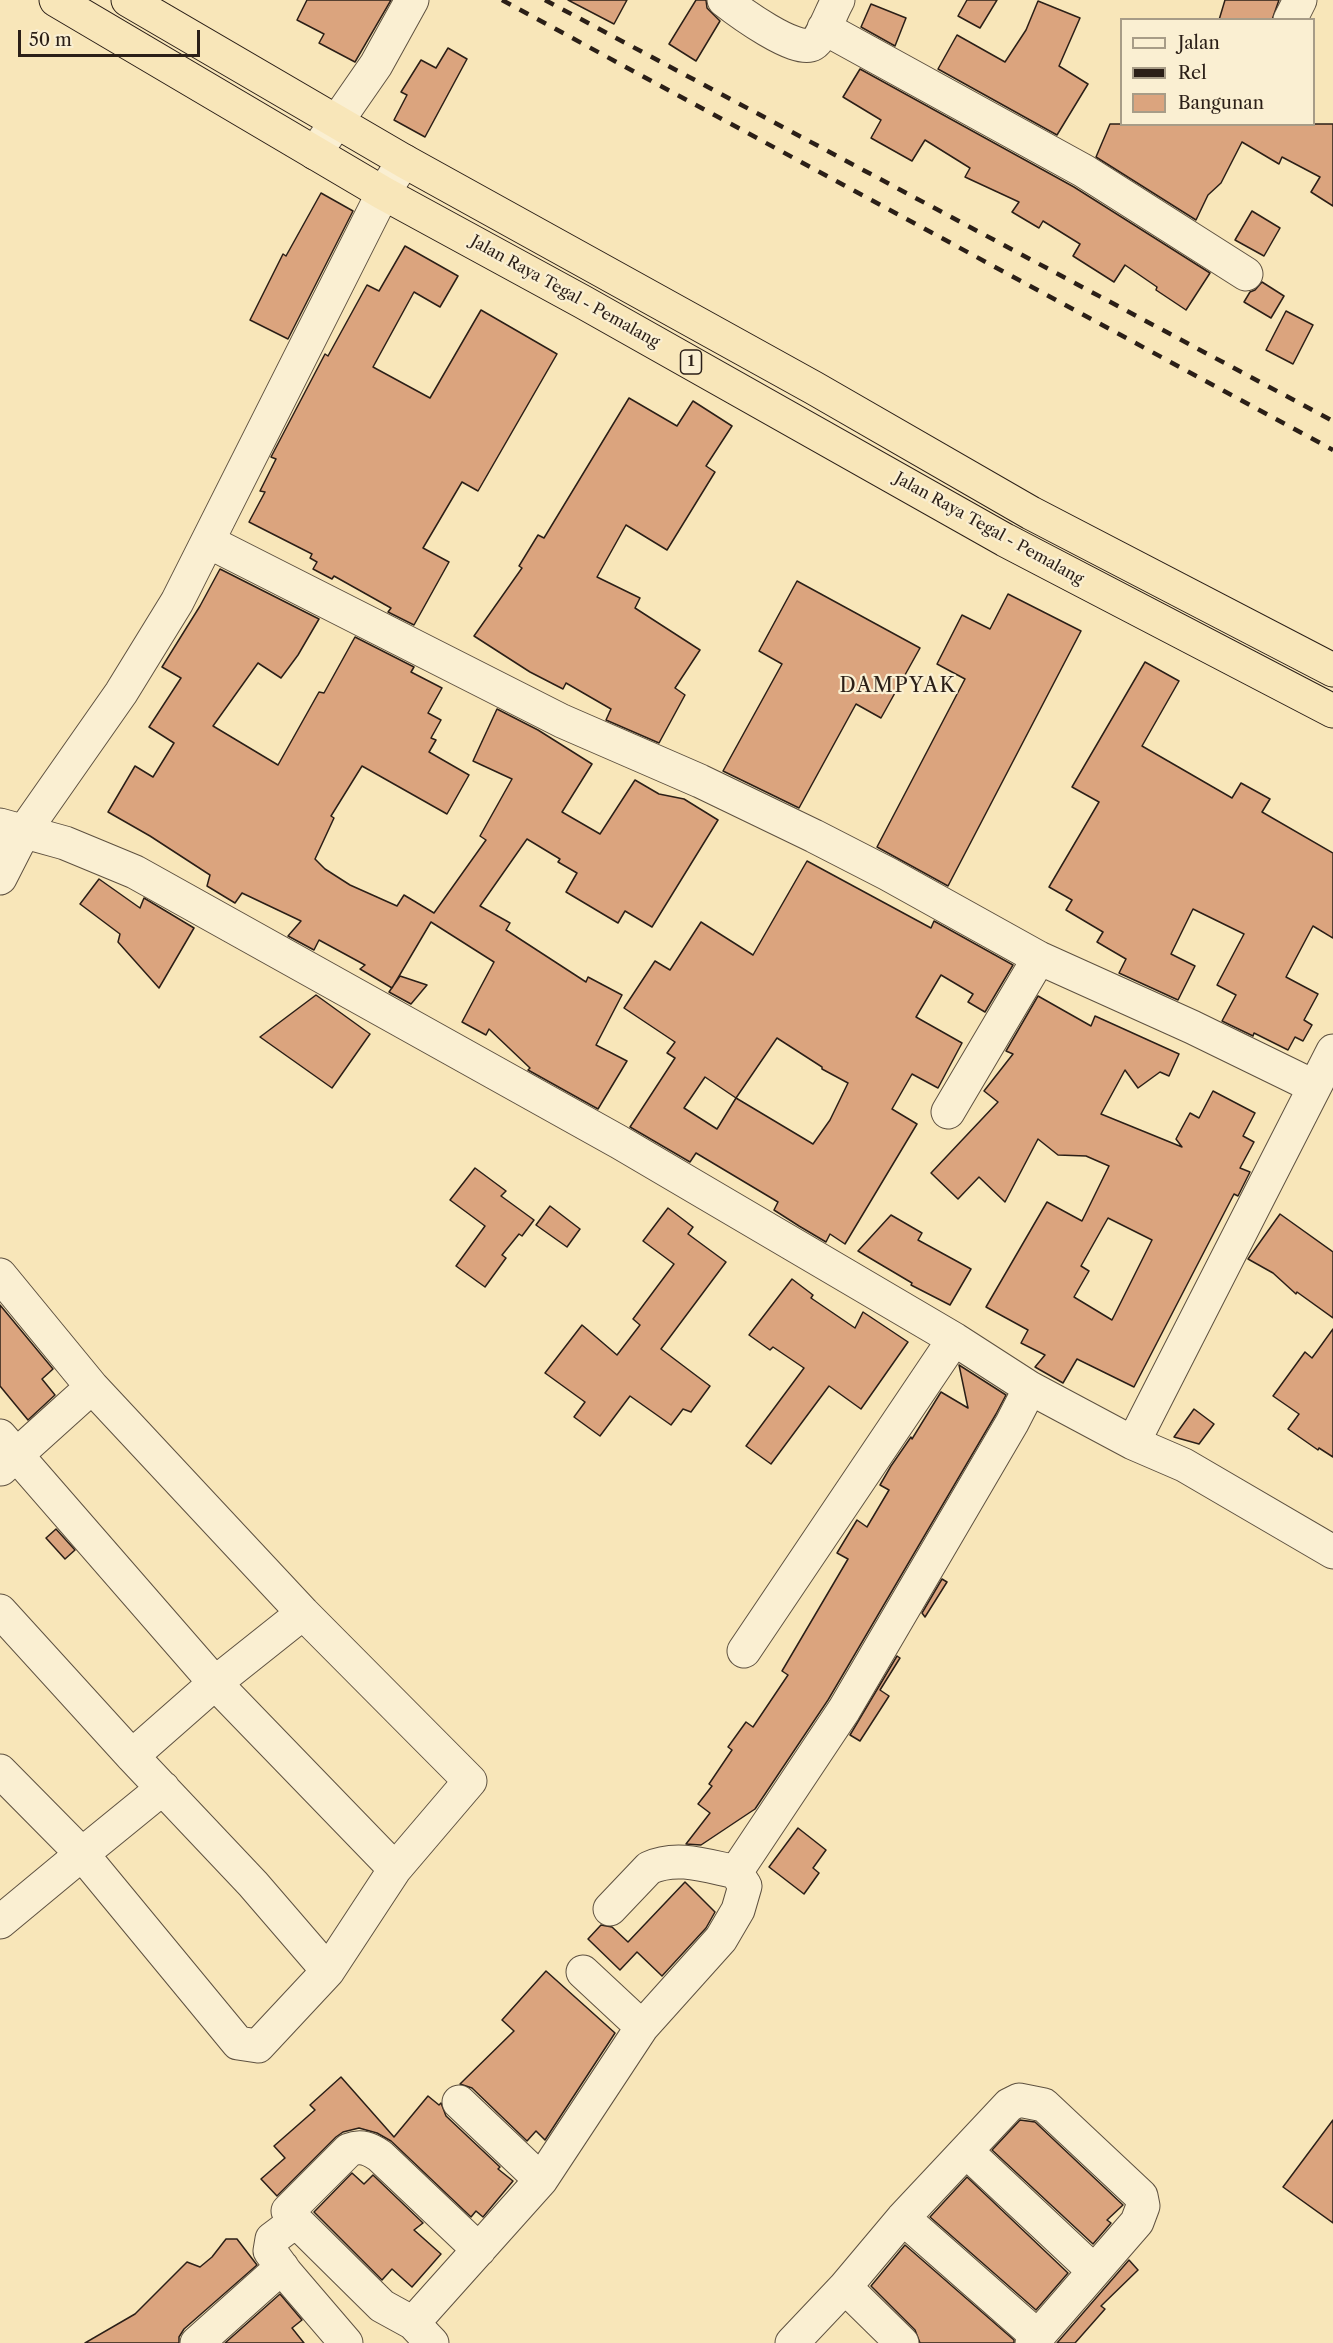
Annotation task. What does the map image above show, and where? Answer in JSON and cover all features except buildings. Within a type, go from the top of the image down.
[{"type":"highway","name":"Jalan Raya Tegal - Pemalang","points":[[56,0],[383,194],[495,253],[1005,540],[1333,711]]},
{"type":"highway","name":"1","points":[[128,0],[404,161],[814,388],[1031,513],[1333,670]]},
{"type":"highway","points":[[795,420],[814,388]]},
{"type":"street","points":[[315,153],[376,65],[412,0]]},
{"type":"street","points":[[724,0],[754,23],[802,46],[816,42],[831,14],[1246,274]]},
{"type":"street","points":[[1291,18],[1300,0]]},
{"type":"street","points":[[0,878],[12,829],[121,693],[177,602],[383,194],[404,161]]},
{"type":"street","points":[[209,542],[562,721],[700,781],[888,873],[1039,958],[1192,1027],[1313,1086]]},
{"type":"street","points":[[12,829],[65,843],[135,872],[619,1142],[954,1339],[1029,1389],[1133,1443],[1184,1465],[1333,1552]]},
{"type":"street","points":[[948,1112],[1039,958]]},
{"type":"street","points":[[1133,1443],[1333,1050]]},
{"type":"street","points":[[0,1275],[92,1387],[303,1613],[470,1781],[395,1869],[328,1971],[258,2046],[238,2043],[82,1854],[0,1771]]},
{"type":"street","points":[[744,1651],[954,1339]]},
{"type":"street","points":[[92,1387],[6,1454],[215,1683],[395,1869]]},
{"type":"street","points":[[736,1872],[844,1710],[1012,1423],[1029,1389]]},
{"type":"street","points":[[0,1611],[253,1884],[328,1971]]},
{"type":"street","points":[[132,1756],[215,1683],[303,1613]]},
{"type":"street","points":[[0,1922],[163,1788]]},
{"type":"street","points":[[479,2250],[380,2156],[365,2148],[349,2150],[289,2209],[289,2214],[382,2306],[422,2333],[479,2250],[541,2180],[642,2027],[715,1945],[738,1910],[745,1886],[736,1872],[687,1863],[667,1862],[649,1868],[610,1909]]},
{"type":"street","points":[[583,1972],[642,2027]]},
{"type":"street","points":[[792,2343],[845,2287],[903,2218],[1009,2105],[1019,2100],[1044,2105],[1141,2196],[1143,2206],[1137,2222],[1034,2340],[903,2218]]},
{"type":"street","points":[[459,2102],[541,2180]]},
{"type":"street","points":[[966,2151],[1094,2271]]},
{"type":"street","points":[[296,2221],[272,2239],[270,2251],[346,2343]]},
{"type":"street","points":[[197,2343],[282,2267]]},
{"type":"street","points":[[845,2287],[902,2343]]},
{"type":"street","points":[[351,2343],[382,2306]]},
{"type":"railway","points":[[502,0],[1333,450]]},
{"type":"railway","points":[[545,0],[1333,421]]},
{"type":"district","name":"DAMPYAK","points":[[898,686]]}]
